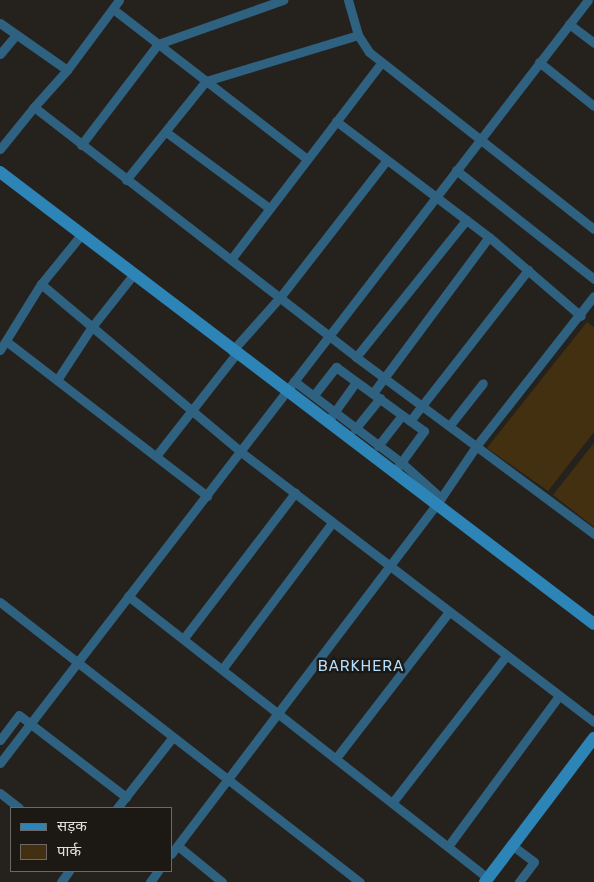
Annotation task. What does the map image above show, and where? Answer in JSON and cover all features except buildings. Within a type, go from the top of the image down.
[{"type":"main road","points":[[0,172],[285,392],[330,418],[398,467],[594,624]]},
{"type":"main road","points":[[486,880],[594,738]]},
{"type":"street","points":[[0,150],[34,107],[67,70],[119,0]]},
{"type":"street","points":[[81,145],[158,44],[283,0]]},
{"type":"street","points":[[348,0],[358,35],[381,63],[594,228]]},
{"type":"street","points":[[0,763],[77,660],[207,496],[328,335],[588,0]]},
{"type":"street","points":[[113,9],[306,158]]},
{"type":"street","points":[[0,23],[67,70]]},
{"type":"street","points":[[570,24],[594,43]]},
{"type":"street","points":[[0,54],[16,35]]},
{"type":"street","points":[[126,180],[206,81],[358,35]]},
{"type":"street","points":[[539,62],[594,106]]},
{"type":"street","points":[[232,258],[306,158],[381,63]]},
{"type":"street","points":[[34,107],[126,180],[281,296],[356,357],[423,404],[594,534]]},
{"type":"street","points":[[336,121],[488,237],[580,316]]},
{"type":"street","points":[[166,132],[268,208]]},
{"type":"street","points":[[156,456],[234,353],[387,160]]},
{"type":"street","points":[[456,170],[594,279]]},
{"type":"street","points":[[356,357],[466,220]]},
{"type":"street","points":[[0,350],[41,284],[81,235]]},
{"type":"street","points":[[355,429],[376,396],[385,376],[488,237]]},
{"type":"street","points":[[410,421],[528,270]]},
{"type":"street","points":[[57,380],[91,328],[133,275]]},
{"type":"street","points":[[41,284],[91,328],[241,452],[594,722]]},
{"type":"street","points":[[172,853],[439,501],[477,445],[594,296]]},
{"type":"street","points":[[6,341],[207,496]]},
{"type":"street","points":[[294,381],[314,395],[330,418],[355,429],[378,446],[398,467],[424,431],[336,367],[314,395]]},
{"type":"street","points":[[330,418],[356,382]]},
{"type":"street","points":[[450,425],[482,383]]},
{"type":"street","points":[[378,446],[402,415]]},
{"type":"street","points":[[184,638],[295,493]]},
{"type":"street","points":[[223,668],[332,523]]},
{"type":"street","points":[[128,596],[223,668],[392,803],[449,845],[486,880]]},
{"type":"street","points":[[0,602],[77,660],[172,738],[360,882]]},
{"type":"street","points":[[336,758],[449,612]]},
{"type":"street","points":[[392,803],[506,656]]},
{"type":"street","points":[[449,845],[559,696]]},
{"type":"street","points":[[0,740],[19,715],[126,797]]},
{"type":"street","points":[[118,807],[172,738]]},
{"type":"street","points":[[0,793],[18,807]]},
{"type":"street","points":[[178,846],[222,882]]},
{"type":"street","points":[[513,846],[534,862],[519,882]]},
{"type":"green space","points":[[587,322],[594,327],[594,432],[548,491],[487,448]]},
{"type":"green space","points":[[594,443],[594,527],[553,495]]},
{"type":"district","name":"BARKHERA","points":[[361,667]]}]
